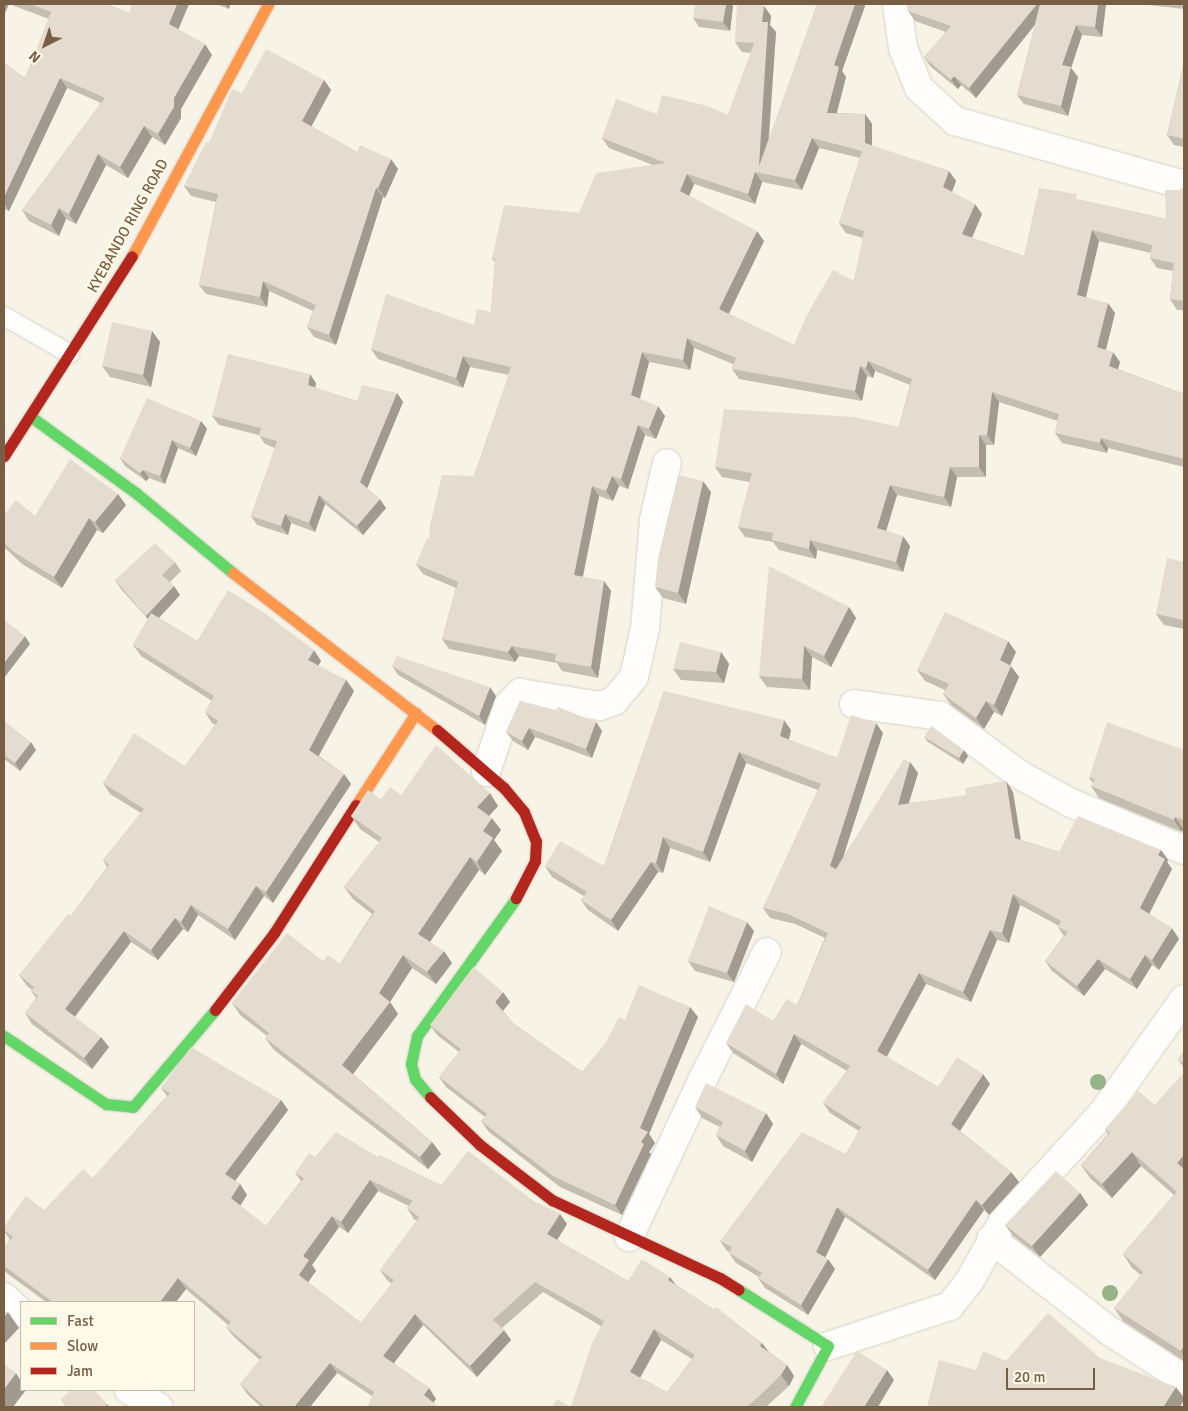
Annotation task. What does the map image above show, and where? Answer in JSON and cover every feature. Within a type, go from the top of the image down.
[{"type":"street","name":"KYEBANDO RING ROAD","points":[[4,456],[126,267],[268,4]]},
{"type":"street","points":[[897,4],[903,48],[919,88],[955,121],[1184,185]]},
{"type":"street","points":[[30,416],[136,493],[245,583],[416,713],[486,772],[524,812],[536,841],[535,861],[519,894],[489,940],[417,1036],[411,1064],[415,1078],[427,1094],[480,1145],[552,1200],[720,1278],[828,1346]]},
{"type":"street","points":[[486,772],[508,706],[520,693],[600,706],[614,701],[634,677],[645,628],[654,520],[667,463]]},
{"type":"street","points":[[854,704],[940,716],[1020,775],[1071,803],[1184,850]]},
{"type":"street","points":[[4,1036],[106,1104],[133,1107],[180,1055],[274,933],[416,713]]},
{"type":"street","points":[[629,1237],[703,1079],[767,952]]},
{"type":"street","points":[[795,1407],[828,1346],[950,1306],[970,1280],[991,1239],[1012,1210],[1102,1114],[1184,998]]},
{"type":"street","points":[[991,1239],[1103,1326],[1184,1379]]},
{"type":"street","points":[[4,1297],[20,1311]]},
{"type":"street","points":[[132,1391],[158,1407]]},
{"type":"lane","points":[[4,316],[70,354]]},
{"type":"building","points":[[30,4],[106,4],[129,13],[132,4],[177,4],[169,24],[205,44],[174,98],[174,107],[158,134],[144,126],[120,167],[98,154],[69,214],[59,208],[51,225],[22,210],[105,98],[60,78],[4,197],[4,63],[25,78],[51,12]]},
{"type":"building","points":[[695,4],[726,4],[723,22],[693,18]]},
{"type":"building","points":[[737,4],[764,6],[762,22],[768,22],[759,166],[817,4],[855,4],[834,65],[839,67],[827,113],[865,114],[865,143],[949,171],[943,187],[975,204],[962,234],[1024,256],[1039,188],[1077,194],[1076,199],[1166,219],[1165,190],[1180,190],[1184,187],[1184,301],[1170,299],[1174,263],[1150,258],[1152,245],[1092,230],[1077,295],[1108,303],[1097,347],[1113,352],[1109,366],[1184,394],[1184,459],[1101,438],[1100,443],[1055,433],[1059,414],[992,392],[987,435],[979,435],[979,467],[950,467],[944,497],[890,485],[877,528],[903,536],[896,562],[810,540],[809,549],[772,540],[773,533],[738,527],[752,473],[715,467],[724,409],[854,417],[899,427],[912,379],[868,361],[866,368],[860,366],[855,391],[732,369],[736,358],[687,338],[683,360],[642,352],[631,395],[658,406],[649,429],[638,425],[621,479],[612,476],[606,491],[592,486],[574,575],[604,581],[591,667],[555,661],[556,654],[512,646],[508,652],[442,639],[458,582],[416,564],[427,538],[429,540],[430,525],[442,475],[474,476],[511,367],[463,356],[456,378],[371,349],[386,294],[474,325],[477,309],[491,312],[495,259],[492,258],[504,205],[579,213],[596,173],[666,163],[602,138],[616,99],[657,114],[662,95],[708,106],[728,115],[754,43],[735,42]],"holes":[[[812,138],[862,151],[839,223],[864,231],[854,281],[833,270],[807,315],[794,345],[719,309],[757,231],[680,191],[687,174],[748,194],[755,172],[795,180]]]},
{"type":"building","points":[[907,4],[1037,4],[969,88],[954,76],[951,80],[924,57],[951,26],[908,11]]},
{"type":"building","points":[[1040,4],[1098,4],[1095,27],[1076,25],[1062,65],[1071,67],[1061,106],[1017,95]]},
{"type":"building","points":[[266,49],[324,80],[302,121],[357,152],[360,145],[391,159],[378,188],[376,188],[329,335],[307,327],[316,305],[263,281],[260,297],[199,285],[218,194],[184,186],[206,142],[209,143],[232,89],[242,93]]},
{"type":"building","points":[[1184,62],[1184,139],[1167,135]]},
{"type":"building","points":[[112,322],[152,331],[143,375],[102,366]]},
{"type":"building","points":[[228,354],[310,374],[308,385],[357,401],[362,385],[397,393],[360,482],[380,499],[357,526],[319,495],[309,523],[285,514],[281,526],[251,516],[277,441],[259,436],[261,428],[212,416]]},
{"type":"building","points":[[147,398],[201,421],[190,448],[172,440],[160,476],[143,470],[140,473],[120,458]]},
{"type":"building","points":[[70,459],[118,494],[95,522],[89,518],[54,577],[14,552],[4,543],[4,515],[16,500],[35,516]]},
{"type":"building","points":[[678,475],[703,481],[678,593],[655,587],[658,558]]},
{"type":"building","points":[[155,543],[175,562],[162,575],[174,586],[146,616],[115,580]]},
{"type":"building","points":[[1167,558],[1184,562],[1184,620],[1156,614]]},
{"type":"building","points":[[769,566],[849,607],[824,656],[804,646],[802,679],[759,676]]},
{"type":"building","points":[[228,590],[266,614],[314,650],[308,660],[346,680],[309,750],[344,774],[266,892],[256,886],[228,929],[191,905],[181,922],[175,918],[151,950],[124,931],[65,1009],[101,1037],[84,1058],[25,1013],[38,996],[31,991],[34,987],[19,975],[68,914],[71,916],[109,865],[103,860],[144,809],[103,783],[134,733],[185,766],[218,721],[205,712],[214,696],[133,645],[151,613],[197,641]]},
{"type":"building","points":[[945,612],[1008,641],[1000,660],[1011,666],[994,705],[986,701],[976,718],[943,694],[949,684],[917,670]]},
{"type":"building","points":[[4,620],[25,636],[4,663]]},
{"type":"building","points":[[680,642],[721,652],[716,672],[673,669]]},
{"type":"building","points":[[397,656],[490,687],[479,716],[392,666]]},
{"type":"building","points":[[664,691],[784,720],[780,736],[837,758],[851,715],[876,723],[830,866],[836,869],[904,759],[910,762],[898,805],[966,795],[965,788],[1006,781],[1015,838],[1059,852],[1078,816],[1161,850],[1158,855],[1165,859],[1140,908],[1172,928],[1152,960],[1145,955],[1130,979],[1098,959],[1077,986],[1045,961],[1068,932],[1058,927],[1061,921],[1013,894],[1002,933],[990,930],[963,992],[919,973],[877,1051],[938,1087],[957,1057],[983,1074],[951,1124],[1011,1172],[982,1205],[976,1200],[928,1270],[837,1207],[816,1252],[828,1259],[801,1305],[758,1278],[762,1273],[729,1253],[732,1247],[720,1241],[802,1132],[846,1154],[861,1127],[823,1103],[850,1066],[794,1034],[776,1074],[726,1043],[746,1004],[773,1021],[787,999],[797,1005],[828,933],[788,914],[763,908],[821,784],[739,752],[703,852],[663,837],[656,863],[651,862],[611,920],[581,900],[587,892],[545,866],[560,841],[604,866]]},
{"type":"building","points":[[520,701],[556,710],[558,707],[596,722],[586,749],[529,728],[522,741],[506,732]]},
{"type":"building","points":[[4,721],[31,742],[15,763],[4,755]]},
{"type":"building","points":[[1107,722],[1184,750],[1184,820],[1175,817],[1174,820],[1091,786],[1095,779],[1089,778]]},
{"type":"building","points":[[931,726],[964,750],[959,758],[924,737]]},
{"type":"building","points":[[436,745],[490,793],[477,807],[492,818],[483,831],[493,838],[477,862],[470,857],[418,934],[444,951],[427,972],[403,955],[379,993],[390,1002],[342,1065],[432,1142],[420,1157],[265,1038],[269,1033],[232,1003],[287,933],[323,961],[328,955],[340,964],[375,911],[344,887],[382,838],[351,816],[368,790],[381,799],[390,787],[401,795]]},
{"type":"building","points":[[709,906],[747,922],[727,973],[688,961]]},
{"type":"building","points":[[473,967],[503,992],[495,1002],[513,1023],[582,1072],[605,1044],[619,1017],[625,1020],[639,985],[690,1007],[640,1128],[648,1132],[641,1142],[644,1144],[615,1205],[553,1176],[481,1121],[487,1114],[439,1077],[461,1049],[430,1025]]},
{"type":"building","points":[[191,1047],[281,1100],[225,1174],[240,1184],[231,1198],[266,1226],[304,1178],[295,1173],[309,1153],[315,1157],[336,1132],[378,1157],[380,1155],[441,1185],[468,1151],[535,1202],[560,1214],[547,1234],[628,1281],[642,1259],[670,1277],[668,1280],[714,1309],[716,1307],[762,1343],[760,1346],[787,1365],[781,1375],[746,1407],[571,1407],[592,1343],[604,1321],[535,1282],[493,1320],[504,1330],[470,1366],[415,1314],[383,1356],[429,1388],[424,1395],[439,1407],[367,1407],[374,1392],[330,1363],[296,1407],[265,1407],[240,1384],[262,1357],[226,1327],[231,1322],[178,1278],[161,1301],[52,1301],[4,1266],[4,1248],[13,1237],[4,1230],[4,1227],[26,1196],[44,1210],[83,1169],[93,1178],[170,1093],[161,1088]],"holes":[[[370,1180],[413,1201],[407,1208],[419,1217],[380,1270],[394,1280],[361,1323],[299,1275],[309,1260],[303,1256],[332,1216],[341,1222]],[[654,1329],[695,1355],[667,1392],[630,1372]]]},
{"type":"building","points":[[1184,1051],[1184,1064],[1178,1059]]},
{"type":"building","points":[[1184,1073],[1184,1155],[1177,1163],[1184,1169],[1184,1346],[1181,1351],[1114,1308],[1143,1272],[1123,1254],[1177,1192],[1132,1152],[1102,1184],[1081,1165],[1110,1133],[1105,1129],[1138,1091],[1155,1105]]},
{"type":"building","points":[[706,1083],[766,1113],[745,1151],[716,1135],[723,1122],[695,1107]]},
{"type":"building","points":[[1056,1171],[1080,1193],[1032,1246],[1005,1225]]},
{"type":"building","points":[[1048,1313],[1100,1358],[1176,1387],[1163,1407],[927,1407],[939,1360],[976,1370],[983,1351],[1006,1361]]},
{"type":"building","points":[[857,1351],[887,1370],[864,1407],[821,1407]]},
{"type":"building","points":[[4,1364],[16,1373],[4,1389]]},
{"type":"building","points":[[70,1391],[95,1391],[107,1404],[104,1407],[68,1407],[61,1399]]},
{"type":"building","points":[[557,1399],[571,1407],[552,1407]]},
{"type":"traffic: fast","points":[[30,416],[136,493],[233,573]]},
{"type":"traffic: fast","points":[[430,1097],[415,1079],[411,1064],[417,1036],[516,898]]},
{"type":"traffic: fast","points":[[4,1036],[106,1104],[133,1107],[215,1010]]},
{"type":"traffic: fast","points":[[739,1290],[828,1346],[795,1407]]},
{"type":"traffic: slow","points":[[132,256],[268,4]]},
{"type":"traffic: slow","points":[[233,573],[437,730]]},
{"type":"traffic: slow","points":[[356,805],[416,713]]},
{"type":"traffic: jam","points":[[4,456],[132,256]]},
{"type":"traffic: jam","points":[[437,730],[504,788],[524,812],[536,841],[535,861],[516,898]]},
{"type":"traffic: jam","points":[[215,1010],[274,933],[356,805]]},
{"type":"traffic: jam","points":[[430,1097],[480,1145],[552,1200],[720,1278],[739,1290]]}]
